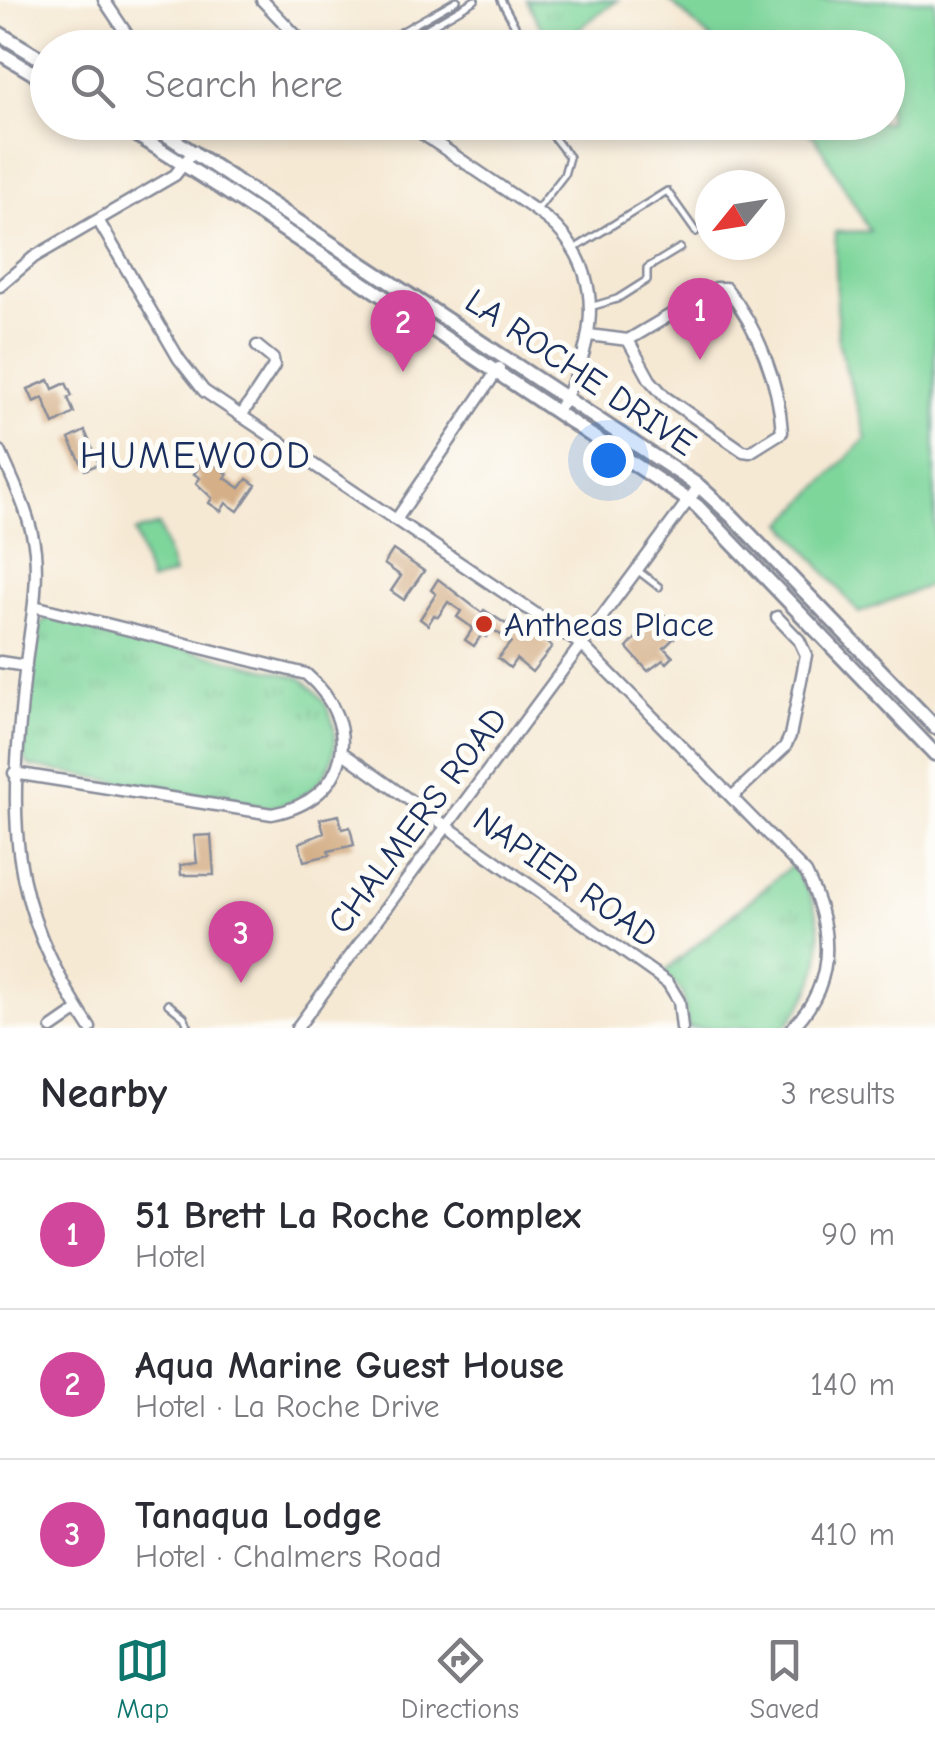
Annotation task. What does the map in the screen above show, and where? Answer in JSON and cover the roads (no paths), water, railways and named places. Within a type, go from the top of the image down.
[{"type":"street","points":[[104,0],[124,30]]},
{"type":"street","points":[[262,0],[291,30]]},
{"type":"street","points":[[0,34],[30,52]]},
{"type":"street","points":[[0,54],[30,72]]},
{"type":"street","name":"LA ROCHE DRIVE","points":[[145,140],[689,502],[726,535],[935,754]]},
{"type":"street","name":"LA ROCHE DRIVE","points":[[175,140],[698,486],[733,517],[935,728]]},
{"type":"street","points":[[432,140],[536,211],[556,227],[572,250],[587,285],[588,335],[581,367],[557,412]]},
{"type":"street","points":[[0,286],[23,264],[170,178],[186,166],[194,152]]},
{"type":"street","points":[[98,220],[189,375],[204,391],[582,646],[806,873],[827,928],[827,955],[820,983],[807,1010],[792,1028]]},
{"type":"street","points":[[588,335],[628,340],[716,288],[726,288],[762,347],[782,432],[750,452],[743,452],[657,390],[628,340]]},
{"type":"street","points":[[241,416],[274,366],[273,359],[257,346]]},
{"type":"street","points":[[396,520],[505,359]]},
{"type":"street","points":[[0,451],[31,531],[36,571],[14,773],[18,860],[27,900],[54,968],[90,1028]]},
{"type":"street","name":"CHALMERS ROAD","points":[[297,1028],[698,486]]},
{"type":"street","points":[[14,773],[272,814],[300,806],[314,796],[332,776],[343,753],[336,708],[306,674],[34,606]]},
{"type":"street","points":[[732,797],[785,747],[790,736],[806,655],[799,640],[777,618]]},
{"type":"street","points":[[832,647],[845,634]]},
{"type":"street","points":[[0,662],[26,666]]},
{"type":"street","name":"NAPIER ROAD","points":[[343,753],[668,982],[679,1001],[682,1028]]},
{"type":"street","points":[[52,1028],[78,1010]]},
{"type":"lane","points":[[404,30],[457,0]]},
{"type":"lane","points":[[424,30],[474,0]]},
{"type":"lane","points":[[502,0],[517,30]]},
{"type":"lane","points":[[536,211],[568,167],[568,157],[555,140]]},
{"type":"lane","points":[[572,250],[667,191],[695,230]]},
{"type":"lane","points":[[590,308],[617,299],[647,280],[648,268],[680,248]]},
{"type":"lane","points":[[637,570],[660,588]]},
{"type":"lane","points":[[168,1004],[184,1017],[189,1028]]},
{"type":"place","name":"51 Brett La Roche Complex","points":[[700,360]]},
{"type":"place","name":"Aqua Marine Guest House","points":[[403,372]]},
{"type":"place","name":"Antheas Place","points":[[484,624]]},
{"type":"place","name":"Tanaqua Lodge","points":[[241,983]]},
{"type":"district","name":"HUMEWOOD","points":[[196,455]]}]
